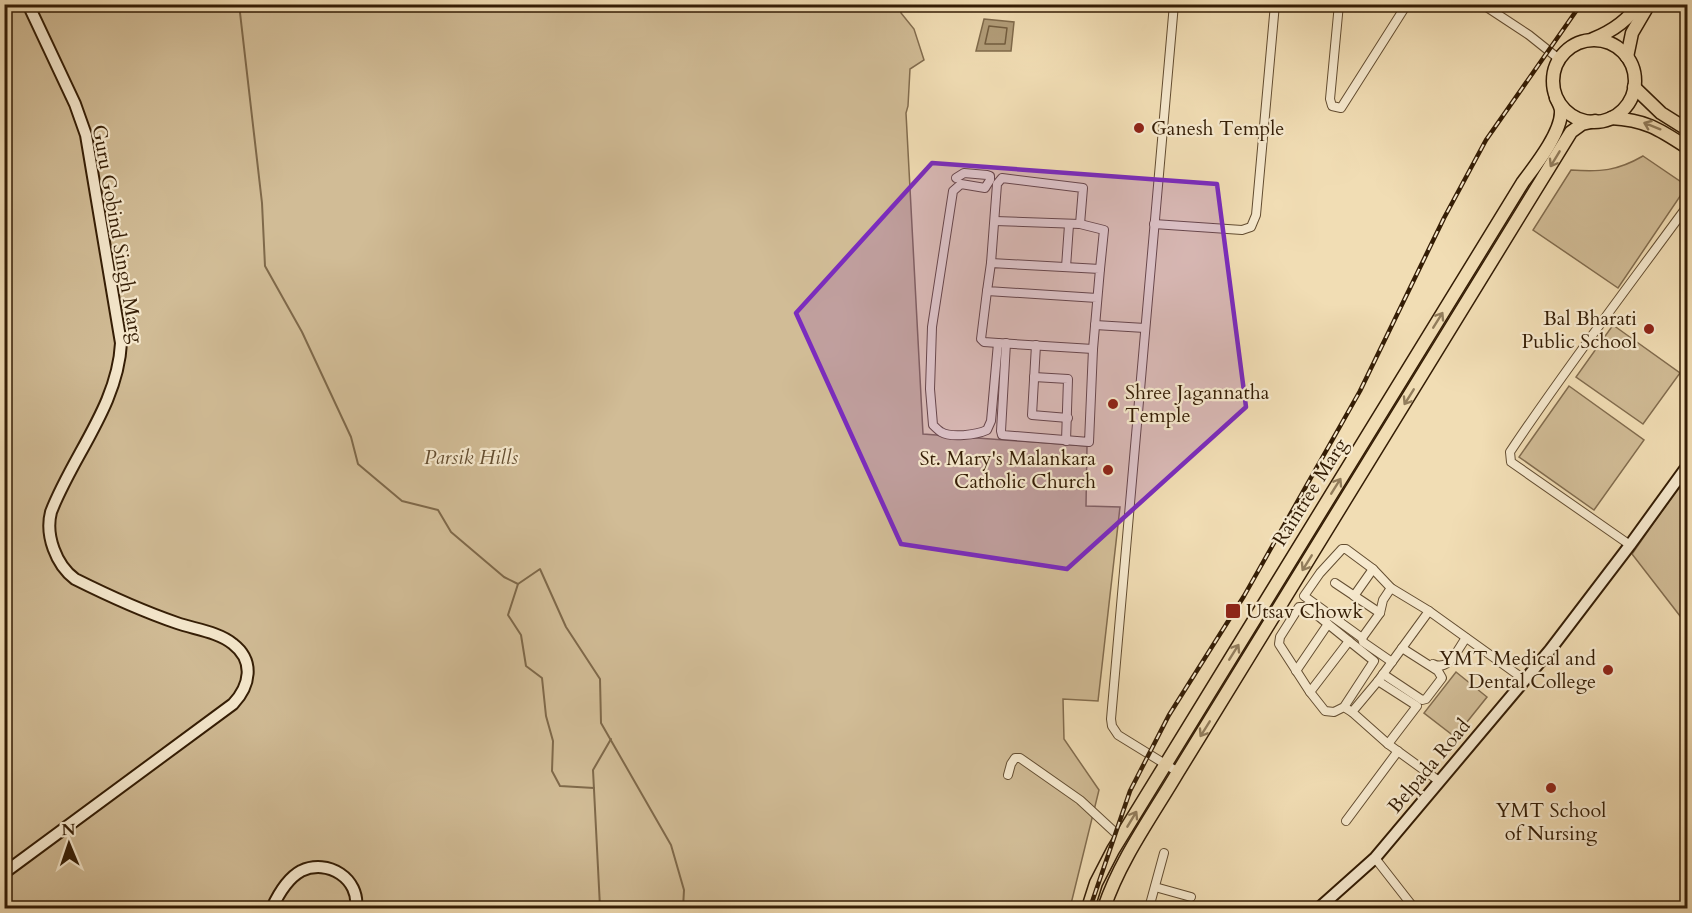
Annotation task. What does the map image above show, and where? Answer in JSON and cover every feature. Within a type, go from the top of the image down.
[{"type":"main road","points":[[1638,4],[1633,13],[1612,30],[1570,48],[1559,59],[1555,67],[1553,82],[1556,98],[1566,111],[1580,119],[1595,121],[1611,118],[1629,119],[1656,127],[1688,148]]},
{"type":"main road","points":[[1627,57],[1632,33],[1649,4]]},
{"type":"main road","points":[[1592,40],[1608,42],[1621,51],[1627,57],[1633,71],[1632,95],[1624,108],[1611,118]]},
{"type":"main road","points":[[1634,87],[1661,113],[1688,130]]},
{"type":"main road","name":"Raintree Marg","points":[[1088,909],[1096,884],[1165,764],[1548,145],[1561,116],[1561,109],[1556,98]]},
{"type":"main road","name":"Raintree Marg","points":[[1104,909],[1110,889],[1126,858],[1571,132],[1582,124],[1595,121]]},
{"type":"street","name":"Guru Gobind Singh Marg","points":[[4,873],[233,704],[242,694],[248,677],[246,661],[233,643],[174,622],[75,579],[60,563],[52,542],[49,526],[51,512],[112,388],[120,358],[121,343],[86,135],[75,104],[28,4]]},
{"type":"street","points":[[1174,4],[1111,719],[1118,735],[1178,772]]},
{"type":"street","points":[[1154,224],[1242,230],[1251,227],[1256,215],[1275,4]]},
{"type":"street","points":[[1339,4],[1330,99],[1332,106],[1336,108],[1341,108],[1407,4]]},
{"type":"street","points":[[1482,4],[1529,35],[1559,59]]},
{"type":"street","points":[[956,178],[964,173],[990,176],[985,188],[961,184],[953,191],[932,327],[930,372],[933,425],[941,432],[956,434],[987,430],[991,421],[1002,343]]},
{"type":"street","points":[[1080,224],[1083,188],[1002,178],[997,183],[991,263],[981,339],[984,342],[1093,349]]},
{"type":"street","points":[[1630,545],[1511,462],[1510,452],[1547,397],[1587,346],[1688,205]]},
{"type":"street","points":[[995,220],[1080,224],[1104,230],[1093,349],[1089,442],[1002,435],[1002,343]]},
{"type":"street","points":[[1066,267],[1069,225]]},
{"type":"street","points":[[991,263],[1100,269]]},
{"type":"street","points":[[987,291],[1097,298]]},
{"type":"street","points":[[1095,325],[1144,328]]},
{"type":"street","points":[[1036,345],[1032,415],[1068,418]]},
{"type":"street","points":[[1034,377],[1068,379],[1066,441]]},
{"type":"street","name":"Belpada Road","points":[[1319,909],[1375,858],[1525,680],[1559,639],[1688,465]]},
{"type":"street","points":[[1392,662],[1304,596],[1320,573],[1342,549],[1346,549],[1373,569],[1390,588],[1429,611],[1525,680]]},
{"type":"street","points":[[1354,596],[1373,569]]},
{"type":"street","points":[[1335,583],[1380,613]]},
{"type":"street","points":[[1362,638],[1380,613],[1383,600],[1390,588]]},
{"type":"street","points":[[1373,663],[1344,707],[1334,712],[1325,711],[1279,644],[1280,637],[1299,607],[1307,607],[1374,659],[1373,663],[1382,675],[1417,706],[1393,747]]},
{"type":"street","points":[[1352,712],[1429,611]]},
{"type":"street","points":[[1296,671],[1328,624]]},
{"type":"street","points":[[1403,647],[1440,667],[1448,664],[1466,638]]},
{"type":"street","points":[[1310,692],[1349,641]]},
{"type":"street","points":[[1382,675],[1422,700],[1426,699],[1442,678],[1438,671],[1403,647]]},
{"type":"street","points":[[1344,707],[1439,781]]},
{"type":"street","points":[[1346,821],[1399,737]]},
{"type":"street","points":[[1008,776],[1011,764],[1015,758],[1020,758],[1080,800],[1121,838]]},
{"type":"street","points":[[1149,909],[1164,853]]},
{"type":"street","points":[[1375,858],[1414,909]]},
{"type":"street","points":[[272,909],[279,894],[299,872],[311,868],[335,870],[350,880],[356,896],[356,909]]},
{"type":"street","points":[[1155,887],[1191,897]]},
{"type":"highlighted area","points":[[932,163],[1217,184],[1246,407],[1067,569],[901,544],[796,313]]},
{"type":"green space","name":"Parsik Hills","points":[[5,5],[901,5],[901,13],[914,29],[924,60],[910,69],[906,113],[923,434],[1087,446],[1086,506],[1120,507],[1098,701],[1063,699],[1064,739],[1099,790],[1070,908],[5,908]]},
{"type":"green space","points":[[1643,156],[1687,186],[1618,288],[1533,230],[1571,170],[1608,169],[1625,165]]},
{"type":"green space","points":[[1613,325],[1680,373],[1643,424],[1576,377]]},
{"type":"green space","points":[[1569,386],[1644,440],[1594,510],[1519,457]]},
{"type":"green space","points":[[1687,475],[1687,625],[1632,554]]},
{"type":"green space","points":[[1456,672],[1487,697],[1455,737],[1424,713]]},
{"type":"water","points":[[984,19],[1014,22],[1011,51],[976,51]]},
{"type":"waterway","points":[[239,4],[262,203],[265,266],[302,332],[351,437],[358,464],[402,501],[438,510],[451,532],[504,577],[518,584],[540,569],[566,627],[600,679],[601,723],[671,845],[684,890],[683,908]]},
{"type":"waterway","points":[[518,584],[508,615],[521,635],[526,666],[542,678],[546,716],[553,741],[552,771],[560,786],[594,788]]},
{"type":"waterway","points":[[600,907],[593,770],[611,739]]},
{"type":"railway","points":[[1090,908],[1130,791],[1169,715],[1244,596],[1360,391],[1444,218],[1486,140],[1581,4]]},
{"type":"place","name":"Ganesh Temple","points":[[1139,128]]},
{"type":"place","name":"Bal Bharati Public School","points":[[1649,329]]},
{"type":"place","name":"Shree Jagannatha Temple","points":[[1113,404]]},
{"type":"place","name":"St. Mary's Malankara Catholic Church","points":[[1108,470]]},
{"type":"place","name":"Utsav Chowk","points":[[1233,611]]},
{"type":"place","name":"YMT Medical and Dental College","points":[[1608,670]]},
{"type":"place","name":"YMT School of Nursing","points":[[1551,788]]}]
